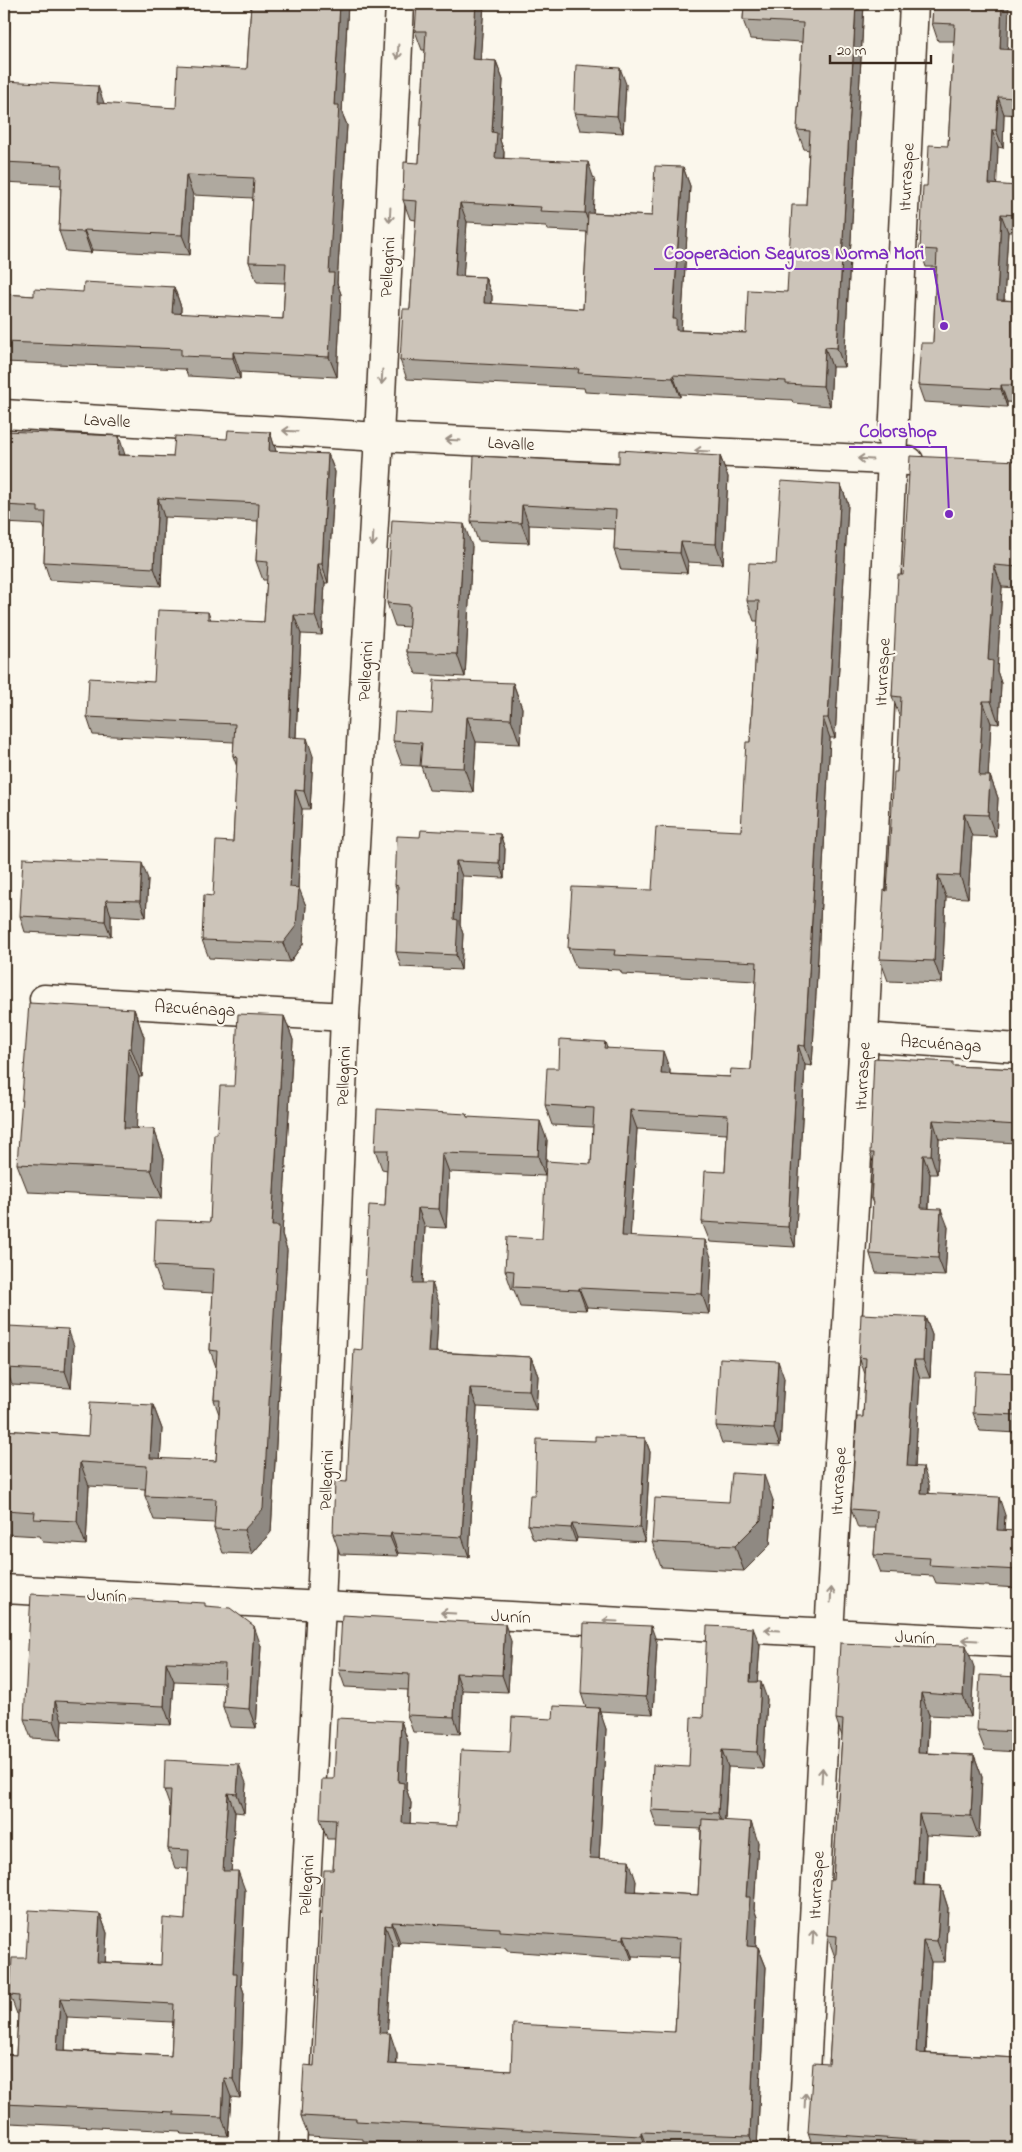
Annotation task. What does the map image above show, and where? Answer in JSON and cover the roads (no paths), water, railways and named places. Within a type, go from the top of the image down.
[{"type":"street","name":"Pellegrini","points":[[292,2148],[321,1606],[345,1017],[379,437],[400,4]]},
{"type":"street","name":"Iturraspe","points":[[802,2148],[829,1633],[864,1037],[914,4]]},
{"type":"street","name":"Lavalle","points":[[4,414],[379,437],[931,462]]},
{"type":"street","name":"Azcuénaga","points":[[44,999],[345,1017]]},
{"type":"street","name":"Azcuénaga","points":[[864,1037],[1018,1048]]},
{"type":"street","name":"Junín","points":[[4,1589],[1018,1643]]},
{"type":"place","name":"Cooperacion Seguros Norma Mori","points":[[944,326]]},
{"type":"place","name":"Colorshop","points":[[949,514]]}]
